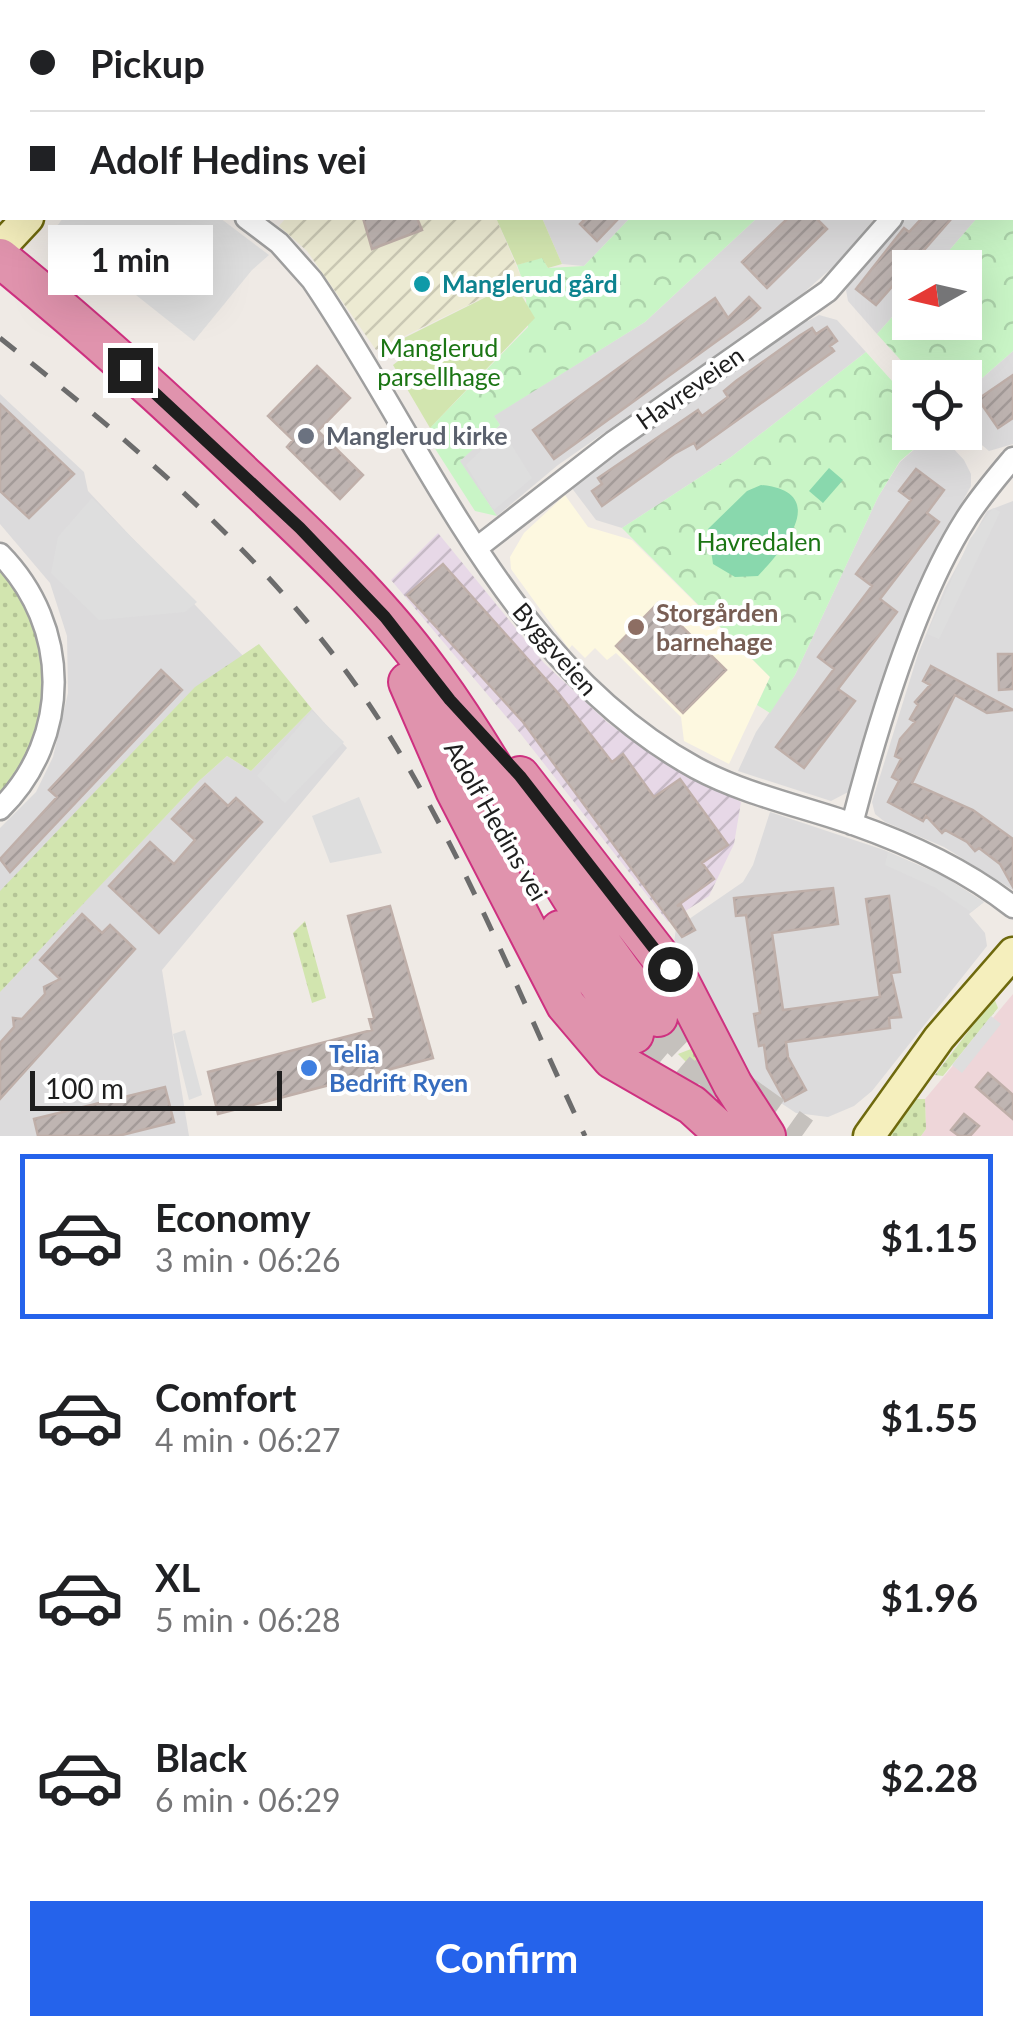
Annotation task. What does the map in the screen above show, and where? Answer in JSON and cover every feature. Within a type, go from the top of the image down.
[{"type":"highway","name":"Adolf Hedins vei","points":[[0,286],[235,496],[349,611],[408,682],[457,752],[582,965],[646,1026],[450,700],[385,617],[300,528],[172,407],[11,239]]},
{"type":"highway","points":[[408,682],[456,790],[566,1005],[612,1059],[692,1105],[726,1136]]},
{"type":"highway","points":[[450,700],[520,776],[658,952],[766,1136]]},
{"type":"main road","points":[[874,1133],[939,1038],[1013,953]]},
{"type":"street","name":"Byggveien","points":[[249,220],[279,243],[312,280],[478,547],[530,626],[570,674],[630,725],[707,774],[852,824],[938,859],[1013,907]]},
{"type":"street","name":"Havreveien","points":[[478,547],[560,480],[828,291],[890,220]]},
{"type":"street","points":[[852,824],[934,584],[965,520],[1004,481],[1013,458]]},
{"type":"street","points":[[0,554],[19,574],[46,626],[55,678],[49,728],[32,768],[0,809]]},
{"type":"shaded area","points":[[62,220],[223,220],[269,255],[194,341],[54,230]]},
{"type":"shaded area","name":"Manglerud gård","points":[[284,220],[497,220],[522,279],[376,350],[307,251],[279,226]]},
{"type":"shaded area","points":[[543,220],[628,220],[584,266],[562,264]]},
{"type":"shaded area","points":[[755,220],[873,220],[835,265],[800,296],[558,465],[497,516],[459,461],[500,425],[493,416],[645,322]]},
{"type":"shaded area","points":[[899,220],[975,220],[950,250],[892,250],[892,317],[877,334],[848,301],[846,290]]},
{"type":"shaded area","points":[[819,315],[837,320],[866,352],[731,457],[622,528],[596,520],[568,483],[804,317],[808,321]]},
{"type":"shaded area","points":[[1013,351],[1013,444],[989,451],[982,445],[982,378]]},
{"type":"shaded area","points":[[0,394],[84,472],[88,491],[245,658],[0,905],[0,828],[36,792],[53,757],[68,693],[67,636],[50,583],[0,524]]},
{"type":"shaded area","points":[[502,430],[532,478],[494,510],[466,465]]},
{"type":"shaded area","points":[[914,450],[955,450],[971,474],[971,486],[955,515],[854,789],[831,801],[738,771],[756,732],[795,675],[878,497],[900,462]]},
{"type":"shaded area","name":"Storgården barnehage","points":[[565,495],[588,527],[632,540],[770,677],[729,764],[684,741],[681,717],[616,653],[607,660],[595,648],[585,658],[572,645],[569,649],[511,569],[510,557],[524,533]]},
{"type":"shaded area","points":[[92,498],[197,602],[185,612],[99,620],[51,573],[58,537]]},
{"type":"shaded area","points":[[1013,501],[1013,890],[944,847],[885,822],[875,814],[872,802],[918,654],[945,588],[987,511]]},
{"type":"shaded area","points":[[993,508],[1000,512],[939,639],[927,634],[970,539]]},
{"type":"shaded area","points":[[438,533],[544,663],[608,723],[658,759],[741,802],[734,844],[709,896],[668,922],[520,733],[391,580]]},
{"type":"shaded area","points":[[312,709],[347,748],[162,970],[189,1136],[0,1136],[0,991],[199,781],[227,756],[251,771]]},
{"type":"shaded area","points":[[312,711],[344,742],[285,803],[257,776]]},
{"type":"shaded area","points":[[359,797],[382,853],[330,863],[312,816]]},
{"type":"shaded area","points":[[770,812],[884,850],[943,876],[984,902],[969,914],[985,933],[987,946],[872,1091],[854,1106],[828,1117],[796,1113],[755,1086],[707,991],[674,943],[676,928],[743,882],[753,865]]},
{"type":"shaded area","points":[[888,852],[942,876],[984,902],[971,912],[936,888],[885,865]]},
{"type":"shaded area","points":[[1013,994],[1013,1136],[921,1136],[926,1129],[925,1099]]},
{"type":"shaded area","points":[[991,1016],[1001,1024],[962,1073],[952,1065]]},
{"type":"shaded area","points":[[185,1030],[202,1095],[189,1100],[173,1034]]},
{"type":"green space","name":"Manglerud parsellhage","points":[[497,220],[543,220],[562,264],[548,268],[542,258],[517,265]]},
{"type":"green space","points":[[628,220],[755,220],[645,322],[494,416],[500,425],[460,461],[497,516],[475,511],[425,433],[528,327],[526,299],[514,283],[522,279],[517,265],[542,257],[548,268],[584,266]]},
{"type":"green space","points":[[975,220],[1013,220],[1013,351],[982,378],[982,360],[901,360],[877,334],[892,317],[892,340],[982,340],[982,250],[950,250]]},
{"type":"green space","name":"Manglerud parsellhage","points":[[514,283],[535,318],[430,428],[393,365],[402,358],[394,343]]},
{"type":"green space","name":"Havredalen","points":[[866,352],[892,381],[892,450],[913,450],[900,461],[878,497],[795,675],[770,713],[757,705],[770,677],[622,528],[731,457]]},
{"type":"green space","points":[[829,468],[843,480],[823,503],[809,491]]},
{"type":"green space","points":[[761,485],[782,490],[794,499],[798,510],[796,523],[779,552],[758,576],[735,577],[713,564],[708,529],[747,491]]},
{"type":"green space","points":[[0,567],[23,589],[42,635],[46,698],[25,764],[0,793]]},
{"type":"green space","points":[[259,644],[312,709],[251,771],[227,756],[199,781],[0,992],[0,891],[195,687]]},
{"type":"green space","points":[[305,921],[326,998],[312,1003],[293,933]]},
{"type":"green space","points":[[994,998],[998,1008],[943,1076],[935,1075]]},
{"type":"green space","points":[[696,1047],[722,1098],[678,1054]]},
{"type":"green space","points":[[910,1099],[925,1099],[926,1129],[921,1136],[887,1136]]},
{"type":"building","points":[[364,220],[418,220],[422,230],[372,249]]},
{"type":"building","points":[[584,220],[617,220],[597,241],[580,224]]},
{"type":"building","points":[[786,220],[818,220],[827,229],[767,288],[742,262]]},
{"type":"building","points":[[920,220],[950,220],[924,250],[892,250],[892,287],[876,305],[856,289],[904,228],[909,232]]},
{"type":"building","points":[[749,297],[760,308],[750,317],[554,459],[533,430],[715,298],[728,318]]},
{"type":"building","points":[[827,327],[837,341],[830,346],[834,351],[697,449],[694,443],[674,454],[602,506],[592,491],[602,484],[598,478],[698,410],[702,416],[728,397],[724,391],[736,381],[799,336],[812,328],[816,334]]},
{"type":"building","name":"Manglerud kirke","points":[[317,366],[350,398],[318,431],[363,475],[340,499],[287,447],[293,440],[268,416]]},
{"type":"building","points":[[1013,375],[1013,418],[998,428],[982,405],[982,396]]},
{"type":"building","points":[[0,404],[74,474],[29,518],[0,491]]},
{"type":"building","points":[[916,469],[944,490],[927,513],[939,522],[880,599],[897,612],[838,689],[855,701],[804,768],[776,747],[834,669],[818,657],[872,586],[856,574],[911,500],[899,491]]},
{"type":"building","points":[[443,564],[559,694],[612,762],[623,754],[654,797],[680,779],[728,845],[702,863],[714,879],[677,906],[681,905],[695,930],[682,937],[523,722],[407,595]]},
{"type":"building","points":[[658,603],[726,670],[683,713],[616,646]]},
{"type":"building","points":[[998,654],[1013,654],[1013,689],[999,690]]},
{"type":"building","points":[[931,666],[1013,710],[987,713],[955,695],[912,783],[973,810],[1013,839],[1013,887],[1000,864],[979,848],[975,851],[945,830],[942,833],[926,816],[923,821],[888,802],[899,781],[892,777],[901,759],[895,756],[900,739],[915,722],[910,719],[918,705],[915,702],[930,685],[923,681]]},
{"type":"building","points":[[161,670],[182,690],[10,872],[0,859],[57,797],[49,790]]},
{"type":"building","points":[[205,784],[228,806],[236,798],[262,822],[159,933],[109,886],[150,842],[174,864],[195,840],[172,819]]},
{"type":"building","points":[[833,888],[838,924],[772,933],[783,1010],[880,997],[866,899],[889,896],[900,972],[891,973],[901,1017],[889,1018],[890,1028],[786,1042],[788,1057],[806,1090],[785,1101],[767,1068],[764,1045],[759,1046],[754,1014],[760,1013],[746,915],[736,916],[734,898]]},
{"type":"building","points":[[390,906],[433,1058],[218,1114],[208,1072],[372,1030],[369,1019],[374,1018],[348,916]]},
{"type":"building","points":[[82,914],[102,933],[110,925],[135,949],[0,1099],[0,1043],[14,1027],[13,1018],[22,1019],[45,994],[44,987],[60,979],[40,960]]},
{"type":"building","points":[[988,1073],[1013,1095],[1013,1119],[976,1087]]},
{"type":"building","points":[[165,1087],[174,1122],[118,1136],[38,1136],[34,1119]]},
{"type":"building","points":[[964,1114],[979,1126],[970,1136],[959,1136],[951,1130]]},
{"type":"tunnel","points":[[658,1017],[719,1077],[802,1136]]},
{"type":"tunnel","points":[[634,1034],[696,1087]]},
{"type":"railway","points":[[0,338],[146,459],[238,546],[282,592],[360,691],[394,743],[454,852],[585,1136]]},
{"type":"place","name":"Manglerud gård","points":[[422,284]]},
{"type":"place","name":"Manglerud kirke","points":[[306,436]]},
{"type":"place","name":"Storgården barnehage","points":[[636,627]]},
{"type":"place","name":"Telia Bedrift Ryen","points":[[309,1068]]},
{"type":"route","points":[[130,370],[300,528],[385,617],[450,700],[520,776],[670,969]]}]
